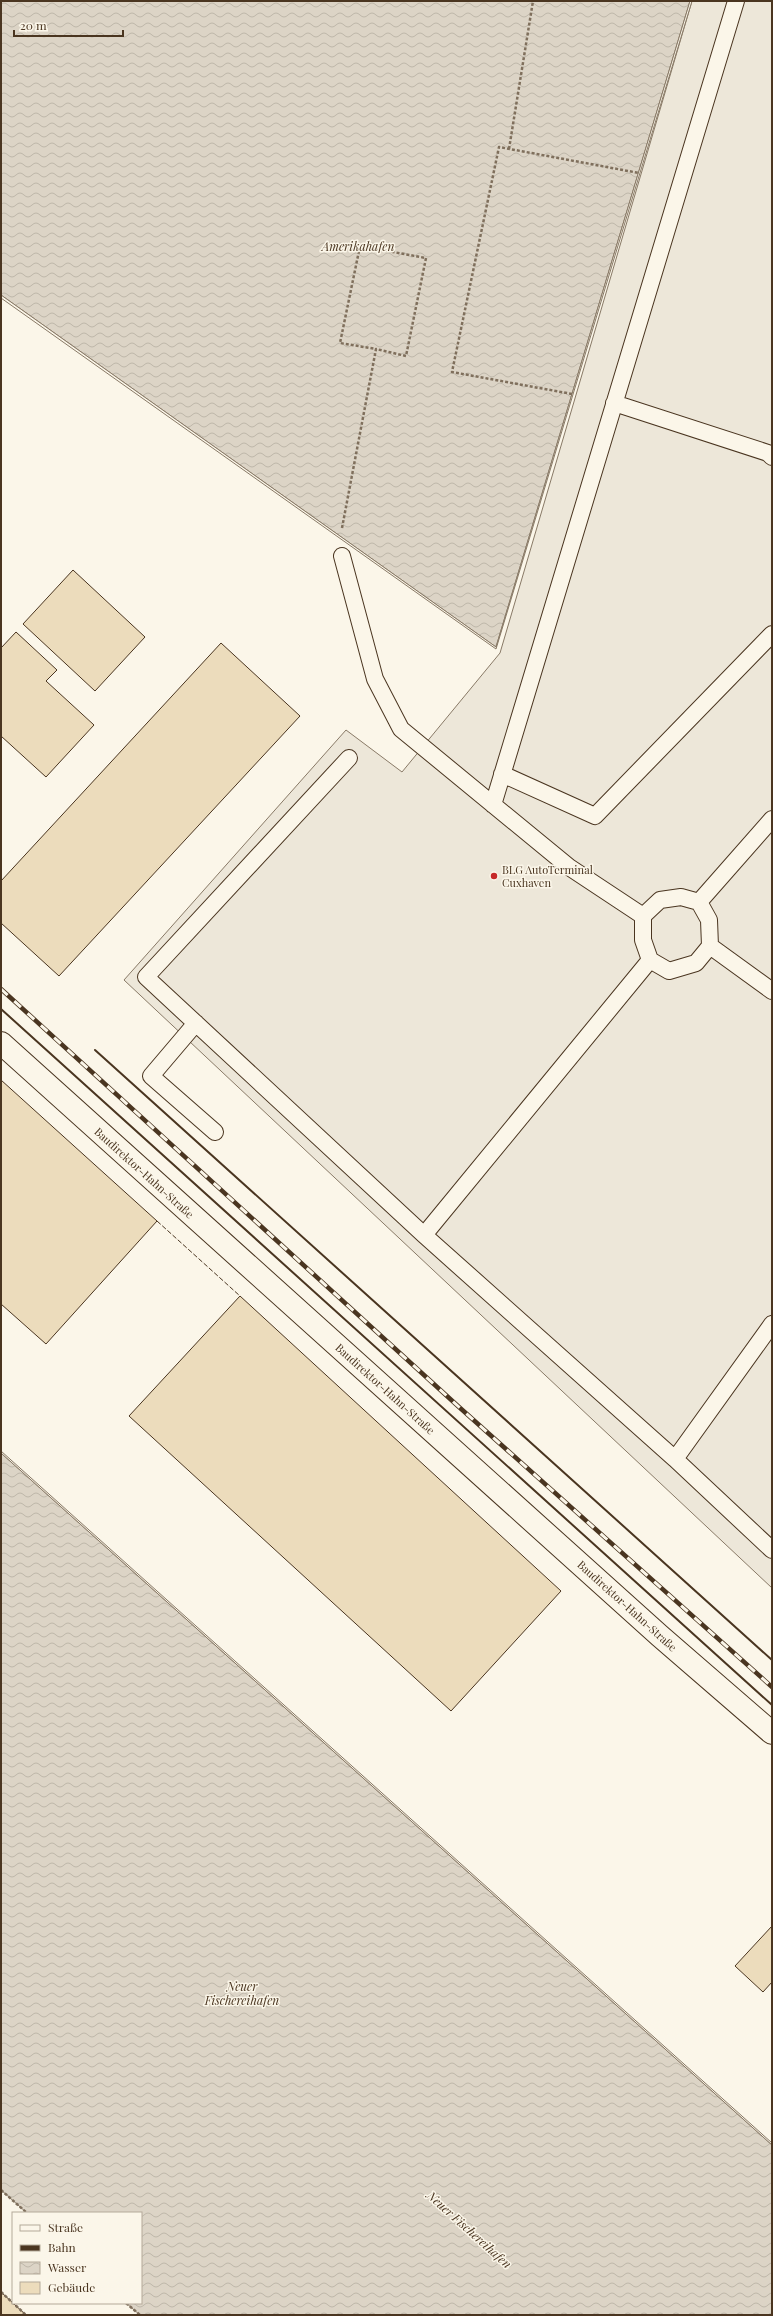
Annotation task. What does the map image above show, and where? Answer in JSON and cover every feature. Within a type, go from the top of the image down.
[{"type":"street","name":"Baudirektor-Hahn-Straße","points":[[1,1043],[660,1636],[772,1733]]},
{"type":"lane","points":[[493,805],[736,1]]},
{"type":"lane","points":[[614,403],[768,453],[772,457]]},
{"type":"lane","points":[[342,556],[375,679],[401,729],[569,868],[642,916]]},
{"type":"lane","points":[[502,774],[595,816],[772,634]]},
{"type":"lane","points":[[350,758],[146,977],[424,1235],[675,1459],[772,1550]]},
{"type":"lane","points":[[699,902],[772,819]]},
{"type":"lane","points":[[681,897],[699,902],[710,920],[710,946],[696,963],[669,971],[650,960],[643,940],[642,916],[660,900],[681,897]]},
{"type":"lane","points":[[710,946],[772,991]]},
{"type":"lane","points":[[424,1235],[650,960]]},
{"type":"lane","points":[[196,1023],[151,1076],[214,1132]]},
{"type":"lane","points":[[675,1459],[772,1324]]},
{"type":"path","points":[[509,149],[533,1]]},
{"type":"path","points":[[572,394],[452,372],[498,147],[638,173]]},
{"type":"path","points":[[360,246],[426,258],[406,356],[376,349],[340,343],[360,246]]},
{"type":"path","points":[[342,529],[376,349]]},
{"type":"path","points":[[1,2190],[26,2212]]},
{"type":"path","points":[[1,2292],[12,2302]]},
{"type":"path","points":[[14,2304],[26,2315]]},
{"type":"path","points":[[127,2304],[140,2315]]},
{"type":"shaded area","name":"BLG AutoTerminal Cuxhaven","points":[[692,1],[772,1],[772,1588],[124,980],[346,730],[402,772],[500,653]]},
{"type":"water","name":"Amerikahafen","points":[[1,1],[690,1],[496,647],[1,295]]},
{"type":"water","name":"Neuer Fischereihafen","points":[[1,1453],[772,2145],[772,2315],[140,2315],[127,2304],[142,2304],[142,2212],[26,2212],[1,2190]]},
{"type":"pier","points":[[690,1],[692,1],[496,649],[1,298],[1,295],[496,647]]},
{"type":"pier","points":[[1,1451],[772,2143],[772,2145],[1,1453]]},
{"type":"building","points":[[73,570],[145,637],[95,691],[23,624]]},
{"type":"building","points":[[16,632],[57,670],[46,681],[94,725],[46,777],[1,736],[1,648]]},
{"type":"building","points":[[221,643],[300,716],[59,976],[1,923],[1,881]]},
{"type":"building","points":[[1,1080],[157,1221],[46,1344],[1,1304]]},
{"type":"building","points":[[240,1296],[561,1591],[451,1711],[129,1416]]},
{"type":"building","points":[[772,1926],[772,1982],[763,1992],[735,1966]]},
{"type":"building","points":[[1,2292],[12,2302],[12,2304],[14,2304],[26,2315],[1,2315]]},
{"type":"railway","points":[[1,989],[459,1407],[772,1687]]},
{"type":"fence","points":[[157,1221],[240,1296]]},
{"type":"wall","points":[[1,1009],[772,1705]]},
{"type":"wall","points":[[95,1050],[772,1660]]},
{"type":"place","name":"BLG AutoTerminal Cuxhaven","points":[[494,876]]}]
